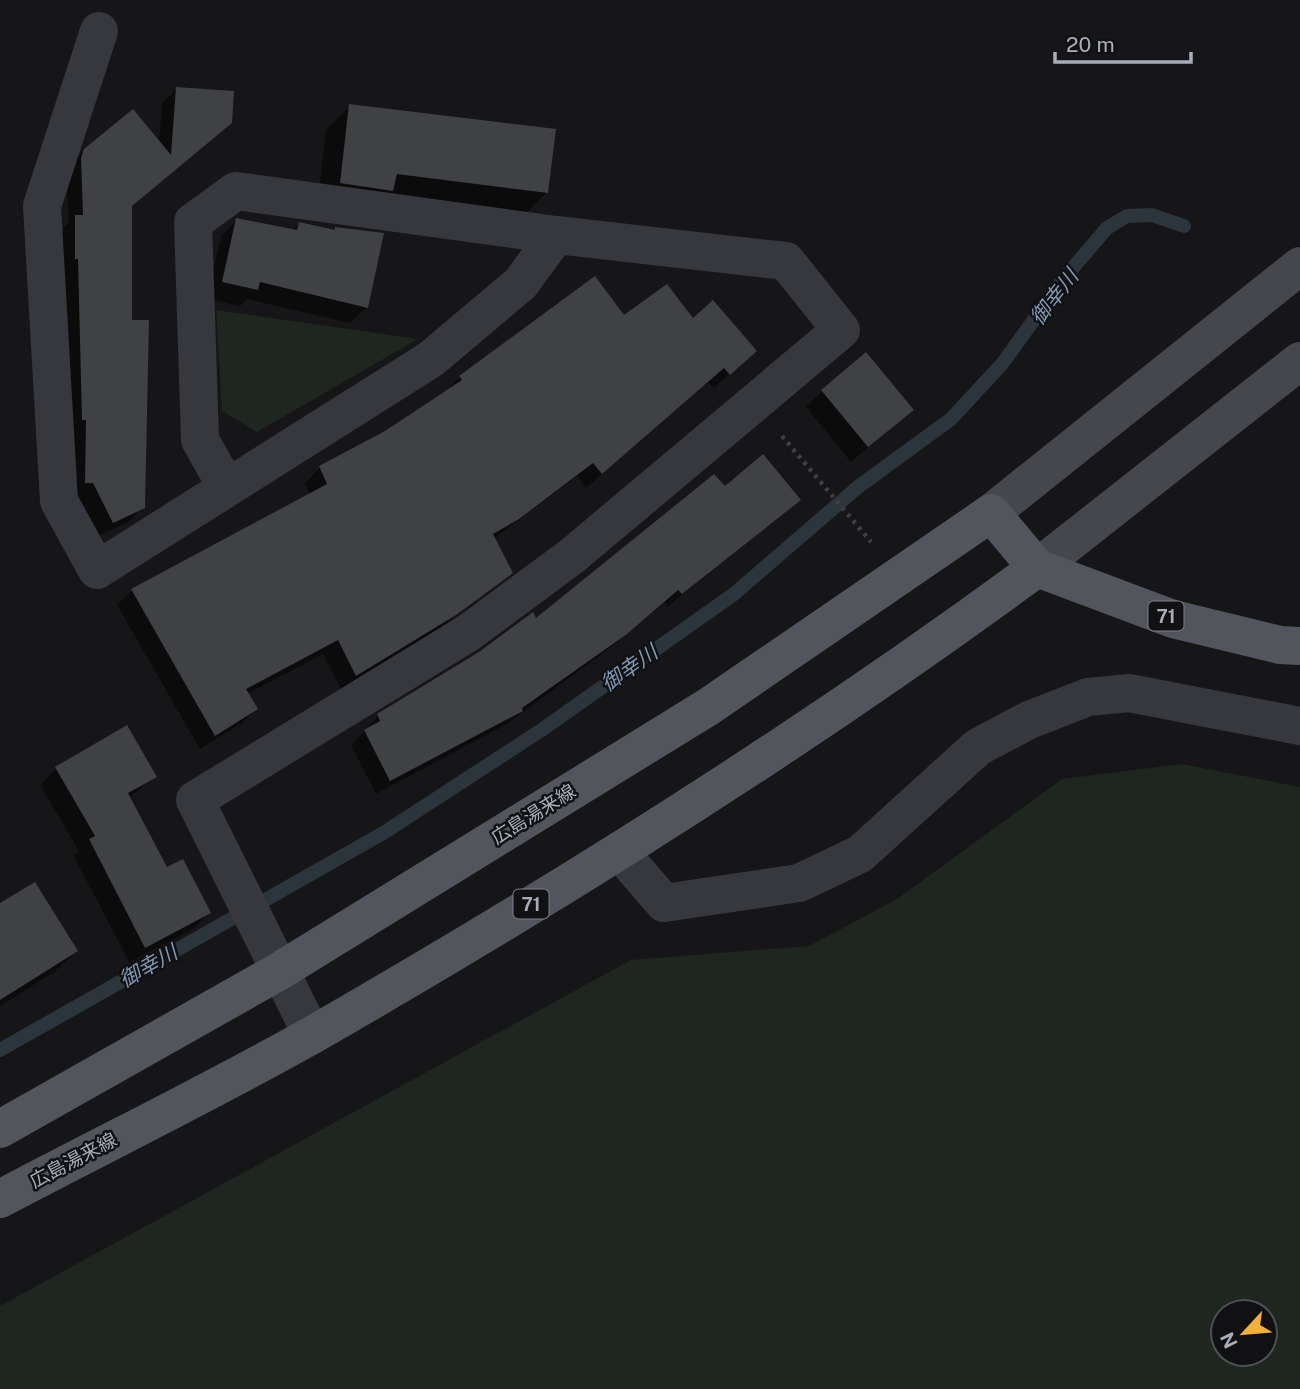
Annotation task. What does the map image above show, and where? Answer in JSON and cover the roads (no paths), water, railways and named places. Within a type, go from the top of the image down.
[{"type":"main road","name":"71","points":[[991,513],[1037,568],[1173,619],[1280,645],[1300,646]]},
{"type":"main road","name":"広島湯来線","points":[[0,1129],[278,972],[708,707],[991,513]]},
{"type":"main road","name":"広島湯来線","points":[[0,1199],[312,1035],[619,851],[757,765],[1037,568]]},
{"type":"street","points":[[99,31],[42,206],[59,501],[97,570],[226,485],[431,359],[522,283],[556,235]]},
{"type":"street","points":[[226,485],[200,440],[193,222],[236,191],[556,235],[786,261],[841,330],[572,556],[468,634],[195,800],[278,972],[312,1035]]},
{"type":"street","points":[[991,513],[1300,266]]},
{"type":"street","points":[[1037,568],[1300,361]]},
{"type":"street","points":[[619,851],[664,903],[799,883],[860,854],[978,747],[1028,720],[1088,697],[1129,694],[1300,726]]},
{"type":"waterway","name":"御幸川","points":[[0,1050],[385,832],[543,729],[734,594],[858,487],[951,419],[1002,364],[1065,277],[1107,228],[1127,216],[1152,215],[1184,226]]}]
